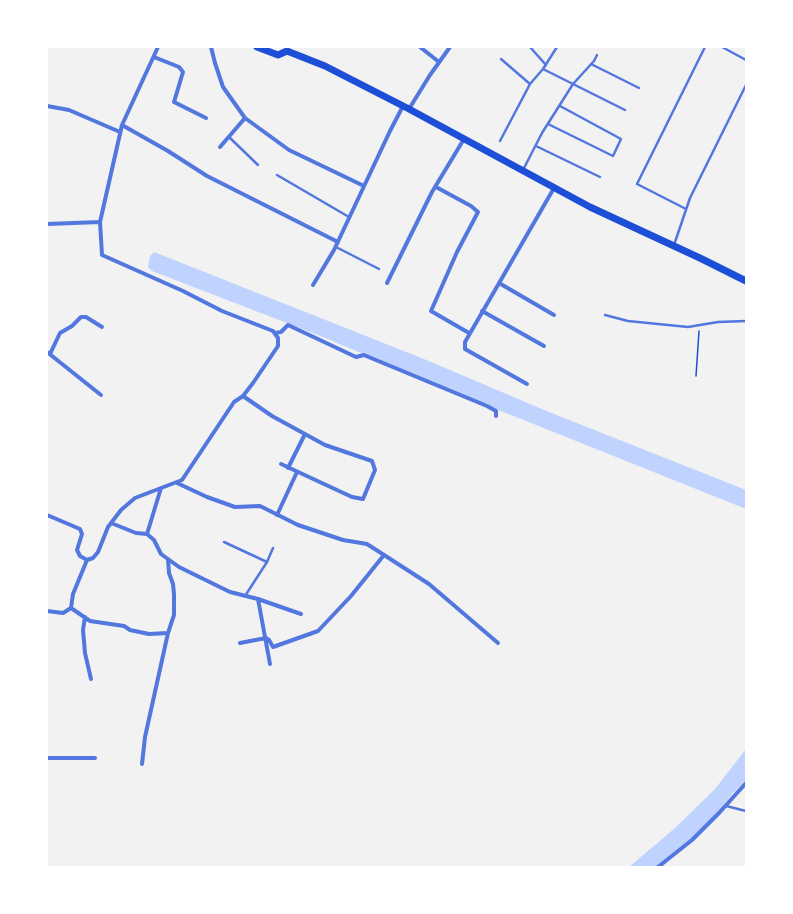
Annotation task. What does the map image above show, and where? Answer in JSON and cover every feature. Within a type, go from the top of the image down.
[{"type":"main road","points":[[257,47],[278,55],[286,49],[325,66],[406,107],[590,207],[673,245],[746,281]]},
{"type":"street","points":[[47,611],[63,613],[71,608],[73,594],[87,560],[92,558],[98,552],[111,523],[135,498],[182,480],[234,402],[242,396],[253,383],[278,346],[278,338],[274,331],[222,311],[183,291],[102,255],[100,222],[120,132],[158,47]]},
{"type":"street","points":[[211,47],[223,87],[245,118],[289,150],[364,186]]},
{"type":"street","points":[[420,47],[439,62]]},
{"type":"street","points":[[313,285],[336,246],[364,186],[406,107],[450,47]]},
{"type":"street","points":[[154,57],[179,67],[183,72],[174,102],[206,118]]},
{"type":"street","points":[[47,106],[69,110],[120,132]]},
{"type":"street","points":[[220,147],[245,118]]},
{"type":"street","points":[[122,125],[168,151],[207,176],[338,242]]},
{"type":"street","points":[[387,283],[404,246],[464,139]]},
{"type":"street","points":[[436,187],[471,206],[478,212],[457,252],[431,312],[469,334]]},
{"type":"street","points":[[527,384],[465,349],[464,342],[554,188]]},
{"type":"street","points":[[47,224],[100,222]]},
{"type":"street","points":[[499,283],[554,315]]},
{"type":"street","points":[[482,311],[544,346]]},
{"type":"street","points":[[101,395],[48,353],[60,333],[72,326],[81,316],[86,317],[102,327]]},
{"type":"street","points":[[275,334],[281,332],[288,325],[356,357],[364,355],[487,406],[496,410],[496,416]]},
{"type":"street","points":[[242,396],[272,416],[325,445],[372,461],[375,470],[363,499],[352,496],[282,464]]},
{"type":"street","points":[[288,468],[305,434]]},
{"type":"street","points":[[277,514],[297,472]]},
{"type":"street","points":[[177,483],[206,497],[235,507],[260,506],[298,525],[343,540],[367,544],[429,584],[498,643]]},
{"type":"street","points":[[147,534],[161,488]]},
{"type":"street","points":[[47,515],[80,529],[82,534],[77,550],[80,556],[87,560]]},
{"type":"street","points":[[111,523],[136,533],[147,534],[154,540],[161,554],[179,567],[230,592],[258,599],[301,614]]},
{"type":"street","points":[[266,638],[273,647],[318,631],[351,596],[384,555]]},
{"type":"street","points":[[142,764],[145,737],[168,633],[174,615],[173,584],[168,573],[168,559]]},
{"type":"street","points":[[258,599],[270,664]]},
{"type":"street","points":[[71,608],[90,621],[124,626],[130,630],[149,634],[168,633]]},
{"type":"street","points":[[85,617],[83,630],[85,653],[91,679]]},
{"type":"street","points":[[240,643],[266,638]]},
{"type":"street","points":[[47,758],[95,758]]},
{"type":"street","points":[[658,867],[692,840],[726,806],[746,783]]},
{"type":"lane","points":[[530,47],[546,65]]},
{"type":"lane","points":[[500,141],[530,84],[544,70],[557,47]]},
{"type":"lane","points":[[686,209],[637,184],[705,47]]},
{"type":"lane","points":[[722,47],[746,60]]},
{"type":"lane","points":[[523,171],[548,124],[573,84],[591,64],[596,55]]},
{"type":"lane","points":[[501,59],[530,84]]},
{"type":"lane","points":[[591,64],[638,88]]},
{"type":"lane","points":[[544,70],[625,110]]},
{"type":"lane","points":[[673,245],[690,198],[746,85]]},
{"type":"lane","points":[[548,124],[613,156],[621,139],[560,106]]},
{"type":"lane","points":[[228,137],[258,165]]},
{"type":"lane","points":[[536,146],[600,177]]},
{"type":"lane","points":[[277,175],[350,218]]},
{"type":"lane","points":[[336,246],[379,269]]},
{"type":"lane","points":[[605,315],[628,321],[688,327],[718,322],[746,321]]},
{"type":"lane","points":[[224,542],[267,562]]},
{"type":"lane","points":[[245,596],[267,562],[273,548]]},
{"type":"lane","points":[[726,806],[746,811]]},
{"type":"path","points":[[696,376],[699,325]]},
{"type":"water","points":[[154,252],[424,359],[549,412],[746,490],[746,509],[466,397],[318,335],[152,271],[148,267],[150,256]]},
{"type":"water","points":[[746,749],[746,780],[732,794],[713,818],[662,867],[629,867],[675,828],[715,789]]}]
